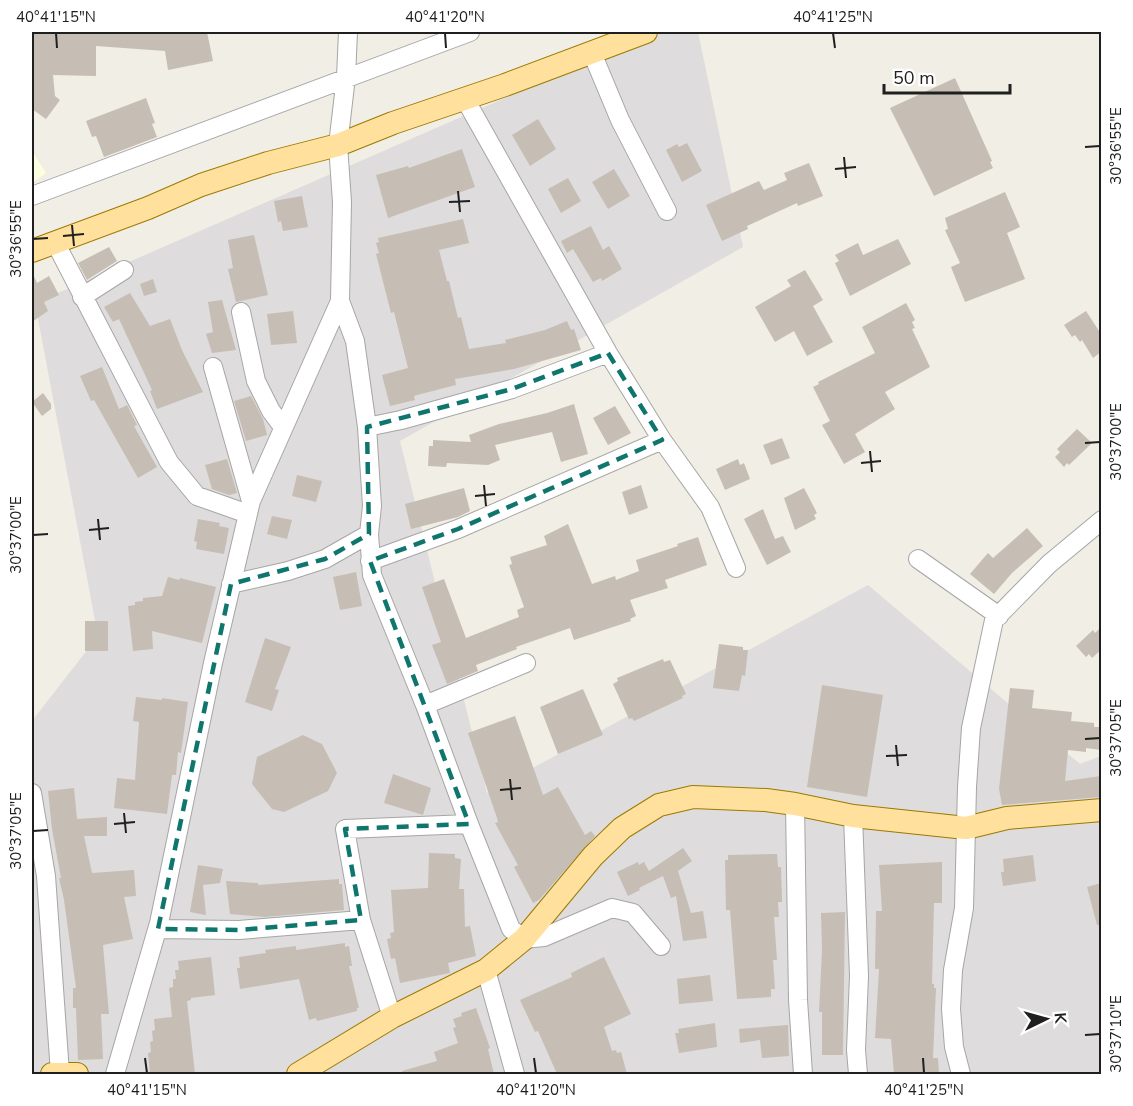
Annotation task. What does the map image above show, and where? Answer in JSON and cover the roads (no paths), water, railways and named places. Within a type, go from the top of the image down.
[{"type":"main road","points":[[32,251],[148,208],[201,185],[268,163],[338,145],[646,32]]},
{"type":"main road","points":[[298,1074],[392,1017],[486,970],[524,939],[593,856],[622,828],[659,805],[693,797],[766,800],[853,816],[966,828],[1007,818],[1101,810]]},
{"type":"street","points":[[348,32],[346,77],[338,145],[342,202],[340,301],[355,340],[367,427],[372,506],[369,534],[372,575],[512,929],[524,939],[544,937],[612,908],[633,913],[661,946]]},
{"type":"street","points":[[32,196],[470,32]]},
{"type":"street","points":[[592,53],[620,120],[667,211]]},
{"type":"street","points":[[465,99],[608,353],[662,440],[710,507],[736,568]]},
{"type":"street","points":[[55,242],[169,462],[198,496],[250,507]]},
{"type":"street","points":[[82,297],[124,270]]},
{"type":"street","points":[[115,1074],[158,929],[191,762],[250,507],[340,301]]},
{"type":"street","points":[[241,312],[256,381],[271,411],[283,427]]},
{"type":"street","points":[[367,427],[401,420],[512,389],[608,353]]},
{"type":"street","points":[[213,367],[250,507]]},
{"type":"street","points":[[370,561],[458,529],[662,440]]},
{"type":"street","points":[[961,1074],[954,1047],[951,1009],[953,970],[964,908],[970,728],[994,620],[1049,564],[1101,520]]},
{"type":"street","points":[[231,584],[288,572],[325,559],[369,534]]},
{"type":"street","points":[[918,559],[999,616]]},
{"type":"street","points":[[425,705],[526,663]]},
{"type":"street","points":[[32,793],[46,876],[63,1074]]},
{"type":"street","points":[[795,804],[798,1000],[803,1074]]},
{"type":"street","points":[[853,816],[859,976],[856,1050],[858,1074]]},
{"type":"street","points":[[392,1017],[362,920],[345,828],[469,825]]},
{"type":"street","points":[[158,929],[239,930],[362,920]]},
{"type":"street","points":[[486,970],[515,1074]]}]
